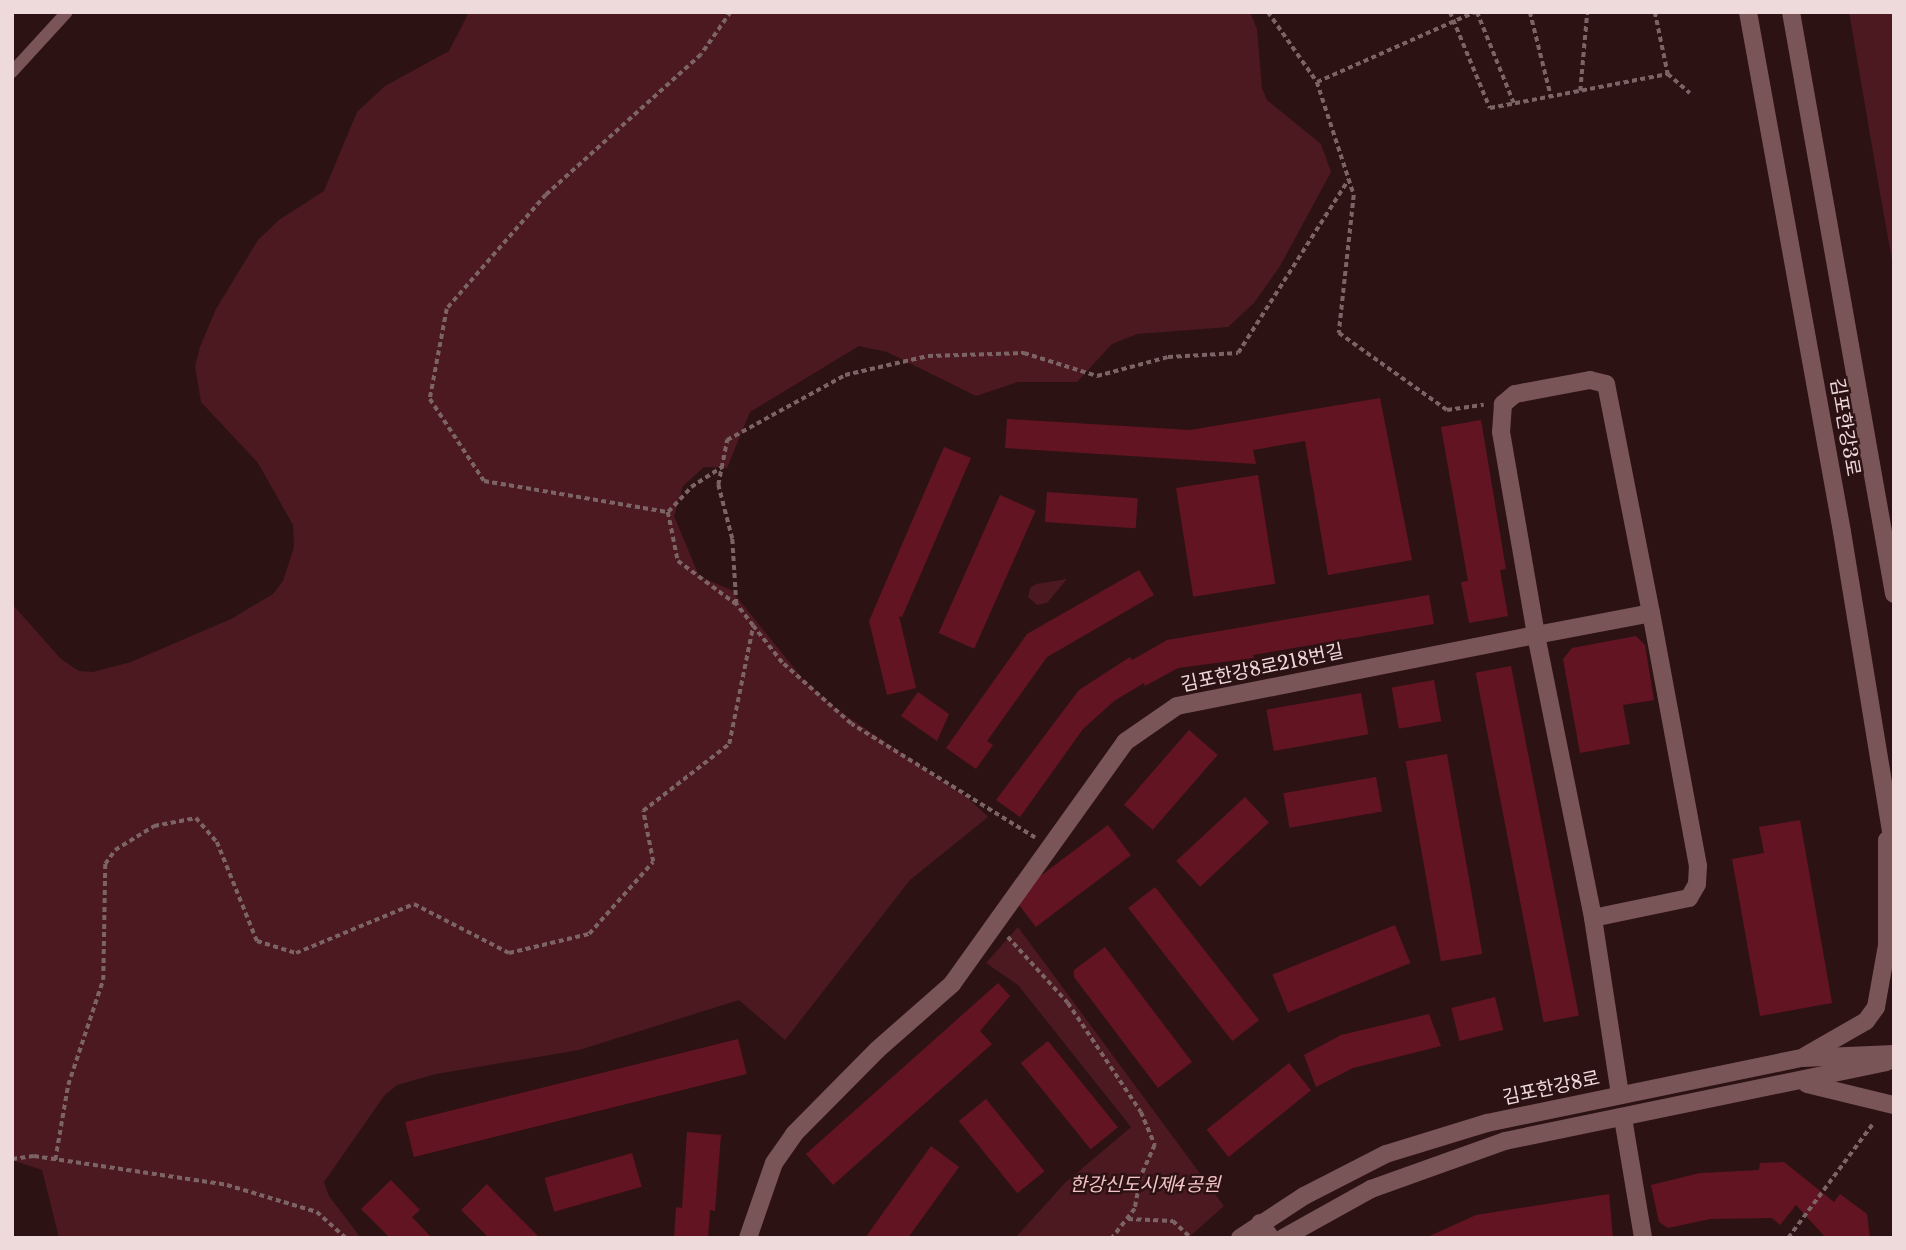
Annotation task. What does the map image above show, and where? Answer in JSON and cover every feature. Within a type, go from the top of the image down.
[{"type":"street","name":"김포한강3로","points":[[1748,12],[1842,532],[1894,851]]},
{"type":"street","name":"김포한강3로","points":[[1791,12],[1894,594]]},
{"type":"street","points":[[1592,918],[1689,898],[1697,884],[1698,866],[1606,384],[1590,380],[1515,394],[1503,404],[1501,432],[1536,635],[1592,918],[1620,1094]]},
{"type":"street","name":"김포한강8로218번길","points":[[748,1238],[769,1174],[794,1134],[877,1050],[952,984],[1125,742],[1177,706],[1651,613]]},
{"type":"street","points":[[1802,1058],[1852,1031],[1876,1007],[1887,945],[1887,812]]},
{"type":"street","name":"김포한강8로","points":[[1240,1238],[1266,1230],[1386,1154],[1487,1123],[1802,1058],[1894,1054]]},
{"type":"street","points":[[1283,1238],[1325,1212],[1427,1166],[1505,1141],[1800,1083],[1894,1061]]},
{"type":"street","points":[[1800,1083],[1865,1094],[1894,1105]]},
{"type":"street","points":[[1623,1118],[1643,1238]]},
{"type":"lane","points":[[12,72],[67,12]]},
{"type":"path","points":[[668,512],[484,481],[430,399],[447,309],[546,195],[701,55],[731,12]]},
{"type":"path","points":[[1268,12],[1317,82],[1354,195],[1339,333],[1447,410],[1496,403]]},
{"type":"path","points":[[1450,12],[1490,107],[1668,74]]},
{"type":"path","points":[[1317,82],[1476,12],[1514,103]]},
{"type":"path","points":[[1530,12],[1551,96]]},
{"type":"path","points":[[1580,91],[1587,12]]},
{"type":"path","points":[[1655,12],[1668,74],[1690,93]]},
{"type":"path","points":[[736,604],[732,539],[718,485],[727,440],[845,375],[916,359],[1024,354],[1097,376],[1168,357],[1238,353],[1349,180]]},
{"type":"path","points":[[668,512],[691,487],[722,467]]},
{"type":"path","points":[[668,512],[678,561],[736,604],[782,663],[851,724],[1042,843]]},
{"type":"path","points":[[55,1160],[68,1085],[103,980],[105,864],[115,850],[154,826],[196,818],[217,842],[257,941],[296,953],[414,904],[509,954],[589,934],[653,862],[643,811],[729,744],[753,626]]},
{"type":"path","points":[[1008,937],[1068,1003],[1141,1112],[1155,1145],[1140,1177],[1135,1209],[1112,1238]]},
{"type":"path","points":[[1788,1238],[1872,1125]]},
{"type":"path","points":[[12,1159],[55,1160],[227,1185],[317,1212],[346,1238]]},
{"type":"path","points":[[1128,1219],[1173,1221],[1189,1236]]},
{"type":"green space","points":[[469,12],[1250,12],[1257,29],[1262,88],[1267,100],[1321,144],[1331,172],[1280,266],[1254,303],[1228,327],[1137,334],[1112,344],[1077,382],[1018,382],[976,396],[887,352],[859,346],[750,412],[727,468],[704,467],[683,486],[674,516],[699,576],[731,590],[803,679],[838,710],[968,798],[988,817],[910,880],[785,1040],[739,1000],[579,1050],[436,1074],[397,1085],[384,1096],[324,1182],[329,1196],[361,1238],[59,1238],[42,1170],[12,1160],[12,604],[61,659],[79,671],[93,672],[131,662],[231,619],[273,594],[283,581],[294,547],[293,525],[258,463],[201,402],[195,366],[200,347],[216,309],[258,240],[279,220],[324,191],[357,112],[385,86],[449,51]]},
{"type":"green space","points":[[1849,12],[1894,12],[1894,271],[1880,193]]},
{"type":"green space","points":[[1067,579],[1047,603],[1037,605],[1028,597],[1030,588],[1036,584]]},
{"type":"green space","name":"한강신도시제4공원","points":[[1018,927],[1224,1206],[1188,1238],[1015,1238],[1065,1183],[1131,1127],[1018,985],[986,963]]},
{"type":"building","points":[[1380,398],[1412,560],[1328,575],[1305,441],[1253,450],[1256,464],[1005,448],[1007,419],[1190,430]]},
{"type":"building","points":[[1481,420],[1506,569],[1500,570],[1508,616],[1469,623],[1461,582],[1468,581],[1441,427]]},
{"type":"building","points":[[944,447],[971,458],[902,617],[899,616],[916,688],[887,695],[869,621]]},
{"type":"building","points":[[1258,475],[1275,584],[1193,597],[1176,488]]},
{"type":"building","points":[[1047,492],[1138,498],[1136,528],[1045,522]]},
{"type":"building","points":[[1000,495],[1036,511],[974,649],[939,633]]},
{"type":"building","points":[[1139,570],[1154,595],[1047,657],[987,741],[993,745],[976,769],[946,748],[1027,634]]},
{"type":"building","points":[[1429,595],[1434,624],[1253,655],[1254,658],[1178,668],[1145,686],[1144,683],[1114,701],[1083,729],[1020,817],[996,800],[1079,690],[1130,657],[1132,660],[1167,640]]},
{"type":"building","points":[[1636,636],[1645,645],[1654,700],[1623,705],[1630,744],[1580,753],[1563,659],[1572,648]]},
{"type":"building","points":[[1511,666],[1579,1015],[1544,1022],[1476,673]]},
{"type":"building","points":[[1434,680],[1441,721],[1399,729],[1392,687]]},
{"type":"building","points":[[918,692],[949,714],[937,741],[901,716]]},
{"type":"building","points":[[1361,693],[1368,734],[1274,751],[1266,710]]},
{"type":"building","points":[[1189,730],[1218,755],[1153,830],[1124,805]]},
{"type":"building","points":[[1447,754],[1482,954],[1441,961],[1406,761]]},
{"type":"building","points":[[1376,777],[1382,811],[1290,828],[1283,793]]},
{"type":"building","points":[[1245,797],[1269,823],[1200,887],[1176,861]]},
{"type":"building","points":[[1800,820],[1832,1003],[1760,1016],[1732,859],[1764,853],[1759,827]]},
{"type":"building","points":[[1108,825],[1131,855],[1036,927],[1013,897]]},
{"type":"building","points":[[1155,887],[1259,1020],[1232,1041],[1128,908]]},
{"type":"building","points":[[1395,925],[1410,963],[1288,1012],[1273,974]]},
{"type":"building","points":[[1105,947],[1192,1062],[1158,1088],[1074,977],[1074,970]]},
{"type":"building","points":[[998,983],[1010,996],[980,1031],[992,1044],[833,1185],[806,1154]]},
{"type":"building","points":[[1495,997],[1503,1030],[1460,1041],[1451,1008]]},
{"type":"building","points":[[1429,1014],[1441,1046],[1353,1068],[1316,1087],[1304,1055],[1341,1035]]},
{"type":"building","points":[[738,1039],[747,1074],[414,1157],[405,1122]]},
{"type":"building","points":[[1048,1041],[1118,1127],[1091,1149],[1021,1063]]},
{"type":"building","points":[[1289,1063],[1311,1090],[1229,1157],[1207,1130]]},
{"type":"building","points":[[986,1099],[1045,1171],[1017,1193],[959,1121]]},
{"type":"building","points":[[687,1132],[721,1135],[715,1211],[710,1210],[708,1238],[674,1238],[676,1207],[682,1208]]},
{"type":"building","points":[[931,1146],[959,1167],[908,1238],[865,1238]]},
{"type":"building","points":[[632,1153],[642,1187],[554,1212],[545,1178]]},
{"type":"building","points":[[1784,1162],[1834,1202],[1840,1194],[1867,1214],[1870,1238],[1826,1238],[1796,1205],[1780,1225],[1772,1218],[1710,1219],[1668,1228],[1659,1222],[1651,1185],[1700,1173],[1759,1170],[1760,1163]]},
{"type":"building","points":[[391,1180],[420,1210],[412,1217],[432,1238],[390,1238],[361,1209]]},
{"type":"building","points":[[487,1184],[540,1238],[489,1238],[461,1210]]},
{"type":"building","points":[[1609,1194],[1613,1238],[1425,1238],[1476,1215]]}]
